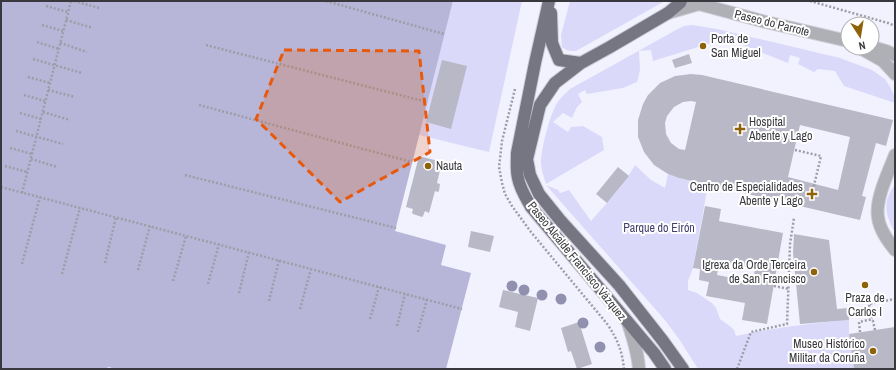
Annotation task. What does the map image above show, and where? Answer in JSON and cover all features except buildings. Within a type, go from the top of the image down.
[{"type":"main road","points":[[550,1],[552,43],[559,60],[581,63]]},
{"type":"main road","name":"Paseo Alcalde Francisco Vázquez","points":[[550,1],[535,63],[517,153],[516,168],[518,179],[523,194],[531,208],[654,353],[665,369]]},
{"type":"main road","name":"Paseo Alcalde Francisco Vázquez","points":[[681,1],[668,13],[581,63],[555,83],[540,105],[527,159],[530,175],[539,194],[560,220],[619,285],[663,341],[682,369]]},
{"type":"street","name":"Paseo do Parrote","points":[[668,13],[698,3],[766,22],[840,39]]},
{"type":"street","points":[[880,49],[895,55]]},
{"type":"street","points":[[874,56],[883,61],[895,74]]},
{"type":"street","points":[[895,154],[878,206],[878,217],[880,224],[895,250]]},
{"type":"street","points":[[628,323],[635,343],[639,369]]},
{"type":"path","points":[[22,193],[71,1]]},
{"type":"path","points":[[74,1],[99,8]]},
{"type":"path","points":[[326,1],[444,34]]},
{"type":"path","points":[[810,1],[895,26]]},
{"type":"path","points":[[46,6],[68,12]]},
{"type":"path","points":[[66,20],[93,28]]},
{"type":"path","points":[[42,25],[63,31]]},
{"type":"path","points":[[37,42],[58,49]]},
{"type":"path","points":[[60,43],[87,52]]},
{"type":"path","points":[[206,45],[427,102]]},
{"type":"path","points":[[33,59],[82,73]]},
{"type":"path","points":[[28,77],[50,83]]},
{"type":"path","points":[[48,90],[75,98]]},
{"type":"path","points":[[24,95],[45,102]]},
{"type":"path","points":[[199,105],[412,162]]},
{"type":"path","points":[[43,112],[70,120]]},
{"type":"path","points":[[20,113],[41,119]]},
{"type":"path","points":[[16,131],[63,144]]},
{"type":"path","points":[[10,148],[32,154]]},
{"type":"path","points":[[795,150],[821,156],[812,194]]},
{"type":"path","points":[[31,159],[57,167]]},
{"type":"path","points":[[5,166],[27,172]]},
{"type":"path","points":[[185,175],[396,228]]},
{"type":"path","points":[[1,187],[462,309]]},
{"type":"path","points":[[22,264],[40,197]]},
{"type":"path","points":[[62,274],[80,208]]},
{"type":"path","points":[[105,263],[116,217]]},
{"type":"path","points":[[737,369],[751,332],[787,324],[790,244],[794,218]]},
{"type":"path","points":[[138,270],[150,226]]},
{"type":"path","points":[[173,281],[186,236]]},
{"type":"path","points":[[208,284],[219,244]]},
{"type":"path","points":[[239,293],[249,252]]},
{"type":"path","points":[[269,301],[279,260]]},
{"type":"path","points":[[300,309],[311,269]]},
{"type":"path","points":[[774,286],[789,289]]},
{"type":"path","points":[[370,319],[379,287]]},
{"type":"path","points":[[397,326],[405,294]]},
{"type":"path","points":[[418,332],[427,299]]},
{"type":"path","points":[[874,330],[869,304],[895,299]]},
{"type":"path","points":[[860,332],[859,322],[873,319]]},
{"type":"highlighted area","points":[[284,50],[419,51],[430,152],[340,202],[256,119]]},
{"type":"green space","points":[[453,1],[522,1],[489,152],[419,135]]},
{"type":"green space","points":[[570,1],[665,1],[576,51],[562,47],[561,35]]},
{"type":"green space","points":[[692,25],[717,29],[840,58],[872,70],[885,79],[894,95],[895,103],[844,86],[835,71],[818,69],[814,72],[798,64],[800,58],[790,55],[788,63],[714,34],[711,43],[653,61],[651,50],[639,51],[640,70],[637,82],[623,88],[587,94],[585,90],[578,94],[582,102],[577,107],[572,118],[563,113],[553,122],[568,132],[571,127],[583,126],[602,137],[604,150],[546,184],[541,165],[541,157],[546,132],[557,103],[561,97],[570,89],[676,30],[684,26]]},
{"type":"green space","name":"Parque do Eirón","points":[[635,165],[651,180],[665,188],[668,174],[708,185],[693,268],[688,281],[688,290],[697,293],[712,303],[716,308],[720,319],[734,330],[736,336],[792,326],[849,320],[849,334],[854,369],[698,369],[664,319],[546,185],[558,190],[560,193],[569,190],[591,221],[620,187]]},
{"type":"green space","points":[[895,185],[895,232],[889,220],[886,208],[888,197]]},
{"type":"shaded area","points":[[1,1],[453,1],[395,231],[446,245],[441,265],[471,273],[446,369],[116,369],[108,367],[107,369],[1,369]]},
{"type":"place","name":"Porta de San Miguel","points":[[703,46]]},
{"type":"place","name":"Hospital Abente y Lago","points":[[740,129]]},
{"type":"place","name":"Nauta","points":[[428,166]]},
{"type":"place","name":"Centro de Especialidades Abente y Lago","points":[[812,194]]},
{"type":"place","name":"Igrexa da Orde Terceira de San Francisco","points":[[814,272]]},
{"type":"place","name":"Praza de Carlos I","points":[[865,285]]},
{"type":"place","name":"Museo Histórico Militar da Coruña","points":[[873,351]]}]
